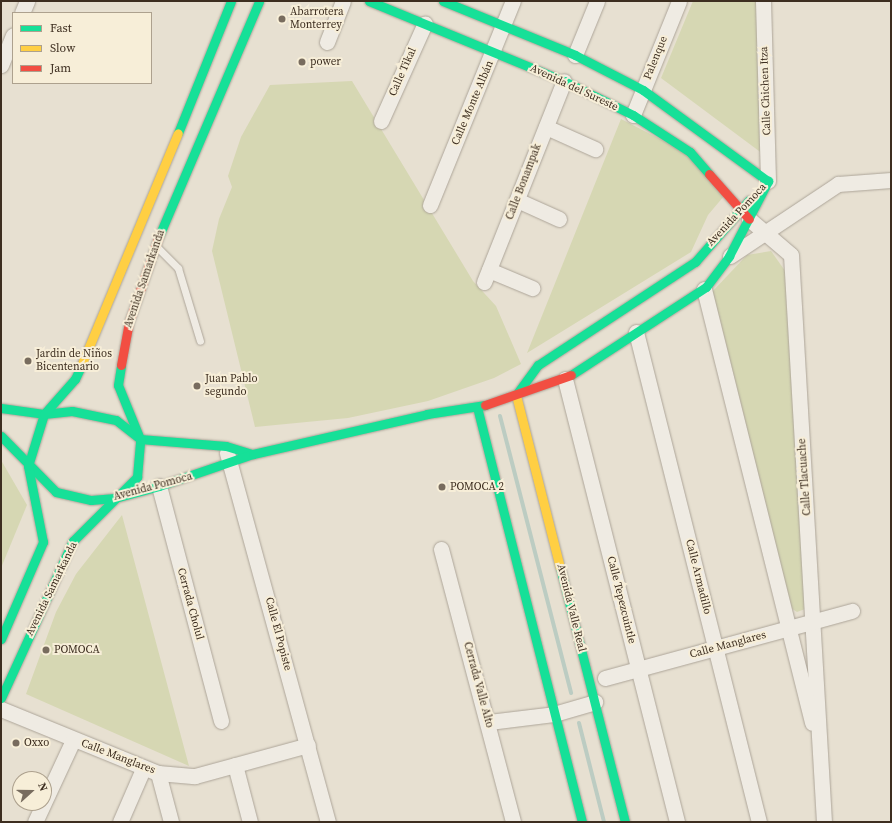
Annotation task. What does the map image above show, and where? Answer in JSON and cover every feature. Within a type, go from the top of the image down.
[{"type":"street","points":[[22,12],[27,1]]},
{"type":"street","name":"Avenida Samarkanda","points":[[1,639],[43,542],[28,466],[44,414],[75,379],[103,321],[231,1]]},
{"type":"street","name":"Avenida Samarkanda","points":[[1,698],[73,541],[137,477],[140,439],[118,385],[129,322],[155,245],[205,131],[259,1]]},
{"type":"street","points":[[327,42],[343,1]]},
{"type":"street","name":"Avenida del Sureste","points":[[369,1],[564,81],[633,115],[690,152],[745,215]]},
{"type":"street","points":[[443,1],[504,24],[575,56],[643,90],[768,181]]},
{"type":"street","name":"Calle Monte Albán","points":[[430,205],[494,52],[513,1]]},
{"type":"street","points":[[575,56],[598,1]]},
{"type":"street","name":"Palenque","points":[[633,115],[679,1]]},
{"type":"street","name":"Calle Chichen Itza","points":[[763,1],[768,181]]},
{"type":"street","name":"Calle Tikal","points":[[381,121],[425,23]]},
{"type":"street","points":[[1,65],[12,38]]},
{"type":"street","name":"Calle Bonampak","points":[[532,288],[487,276],[564,81]]},
{"type":"street","points":[[183,122],[205,131]]},
{"type":"street","points":[[546,127],[595,149]]},
{"type":"street","points":[[712,242],[729,256],[838,184],[891,180]]},
{"type":"street","name":"Avenida Pomoca","points":[[1,436],[28,466],[56,492],[92,500],[115,498],[230,464],[253,454],[427,414],[477,407],[565,379],[704,289],[729,256],[745,215],[768,181]]},
{"type":"street","points":[[517,200],[559,219]]},
{"type":"street","name":"Avenida Pomoca","points":[[516,395],[534,368],[695,262],[712,242],[745,215]]},
{"type":"street","name":"Calle Tlacuache","points":[[745,215],[791,255],[814,622],[824,822]]},
{"type":"street","name":"Calle Tlacuache","points":[[704,289],[820,755]]},
{"type":"street","name":"Calle Armadillo","points":[[636,332],[759,822]]},
{"type":"street","name":"Calle Tepezcuintle","points":[[565,379],[677,822]]},
{"type":"street","name":"Avenida Valle Real","points":[[516,395],[625,822]]},
{"type":"street","points":[[477,407],[582,822]]},
{"type":"street","points":[[1,408],[44,414],[72,411],[116,420],[140,439]]},
{"type":"street","name":"Avenida Pomoca","points":[[140,439],[226,446],[253,454]]},
{"type":"street","name":"Calle El Popiste","points":[[226,446],[328,822]]},
{"type":"street","name":"Cerrada Cholul","points":[[159,486],[221,721]]},
{"type":"street","name":"Cerrada Valle Alto","points":[[441,549],[489,722],[513,822]]},
{"type":"street","name":"Calle Manglares","points":[[605,678],[852,611]]},
{"type":"street","points":[[489,722],[554,714],[595,702]]},
{"type":"street","name":"Calle Manglares","points":[[1,709],[142,769],[158,773],[195,776],[308,745]]},
{"type":"street","points":[[35,822],[73,740]]},
{"type":"street","points":[[235,765],[250,822]]},
{"type":"street","points":[[120,822],[142,769]]},
{"type":"street","points":[[158,773],[171,822]]},
{"type":"lane","points":[[155,245],[178,268],[200,340]]},
{"type":"green space","points":[[693,1],[757,1],[763,154],[661,78]]},
{"type":"green space","points":[[352,81],[473,281],[496,306],[521,364],[494,378],[428,401],[348,418],[255,427],[212,251],[219,219],[232,187],[228,176],[241,137],[270,85]]},
{"type":"green space","points":[[621,119],[689,154],[724,196],[708,215],[691,252],[527,353]]},
{"type":"green space","points":[[771,251],[788,275],[805,609],[797,612],[791,608],[711,293],[747,255]]},
{"type":"green space","points":[[1,460],[27,505],[1,568]]},
{"type":"green space","points":[[122,515],[189,766],[26,694],[56,612],[76,574]]},
{"type":"waterway","points":[[500,416],[571,693]]},
{"type":"waterway","points":[[579,723],[604,822]]},
{"type":"traffic: fast","points":[[178,133],[231,1]]},
{"type":"traffic: fast","points":[[159,236],[259,1]]},
{"type":"traffic: fast","points":[[369,1],[564,81],[633,115],[690,152],[709,174]]},
{"type":"traffic: fast","points":[[443,1],[575,55],[643,90],[768,181]]},
{"type":"traffic: fast","points":[[571,375],[706,287],[729,256],[768,181]]},
{"type":"traffic: fast","points":[[516,395],[538,365],[695,262],[749,200]]},
{"type":"traffic: fast","points":[[1,698],[73,541],[137,477],[140,439],[118,385],[121,365]]},
{"type":"traffic: fast","points":[[1,639],[43,542],[28,466],[44,414],[75,379],[81,366]]},
{"type":"traffic: fast","points":[[1,436],[56,492],[91,500],[115,498],[159,486],[253,454],[427,414],[485,405]]},
{"type":"traffic: fast","points":[[477,407],[582,822]]},
{"type":"traffic: fast","points":[[1,408],[44,414],[72,411],[116,420],[140,439],[226,446],[253,454]]},
{"type":"traffic: fast","points":[[560,567],[625,822]]},
{"type":"traffic: slow","points":[[81,366],[178,133]]},
{"type":"traffic: slow","points":[[516,395],[560,567]]},
{"type":"traffic: jam","points":[[709,174],[749,219]]},
{"type":"traffic: jam","points":[[121,365],[129,322],[159,236]]},
{"type":"traffic: jam","points":[[485,405],[571,375]]},
{"type":"place","name":"Abarrotera Monterrey","points":[[282,19]]},
{"type":"place","name":"power","points":[[302,62]]},
{"type":"place","name":"Jardin de Niños Bicentenario","points":[[28,361]]},
{"type":"place","name":"Juan Pablo segundo","points":[[197,386]]},
{"type":"place","name":"POMOCA 2","points":[[442,487]]},
{"type":"place","name":"POMOCA","points":[[46,650]]},
{"type":"place","name":"Oxxo","points":[[16,743]]}]
